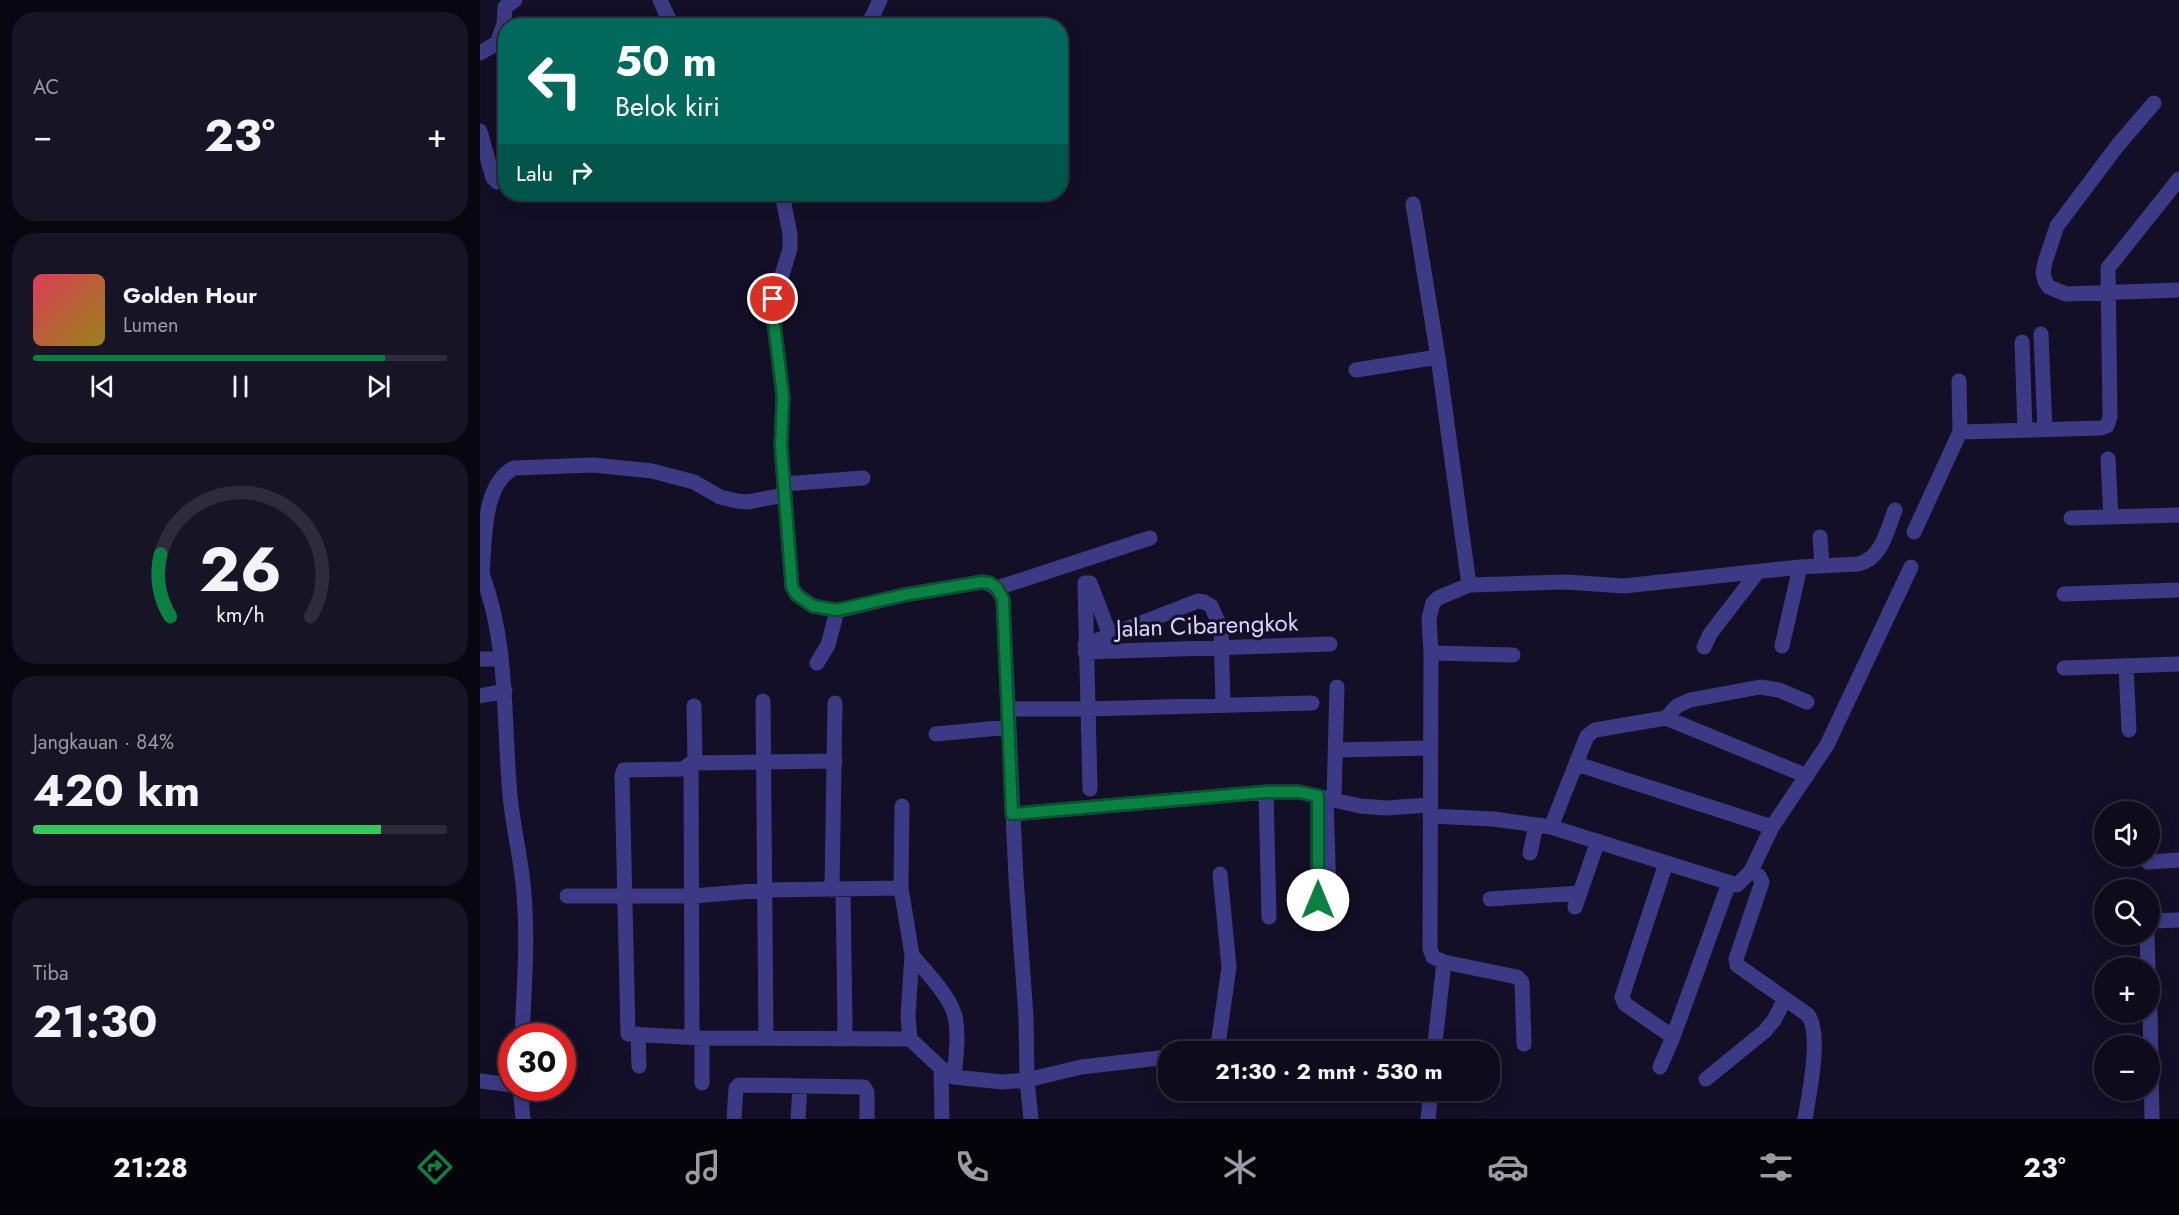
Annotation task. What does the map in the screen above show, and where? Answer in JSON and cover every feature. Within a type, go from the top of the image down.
[{"type":"street","points":[[660,0],[668,18]]},
{"type":"street","points":[[871,18],[880,0]]},
{"type":"street","points":[[505,18],[506,2]]},
{"type":"street","points":[[480,53],[498,40]]},
{"type":"street","points":[[2154,103],[2118,145],[2057,226],[2044,262],[2045,281],[2054,291],[2066,294],[2179,290]]},
{"type":"street","points":[[480,131],[493,178],[498,182]]},
{"type":"street","points":[[1960,432],[2101,428],[2110,422],[2107,293],[2109,266],[2179,179]]},
{"type":"street","points":[[783,201],[790,234],[790,249],[772,307],[783,396],[781,446],[792,587],[797,595],[813,606],[837,610],[967,583],[982,582],[990,583],[997,588],[1003,599],[1012,814],[1031,1119]]},
{"type":"street","points":[[1413,204],[1438,357],[1469,585]]},
{"type":"street","points":[[2041,334],[2045,430]]},
{"type":"street","points":[[2022,342],[2025,430]]},
{"type":"street","points":[[1356,370],[1438,357]]},
{"type":"street","points":[[1914,532],[1960,432],[1959,381]]},
{"type":"street","points":[[2108,459],[2110,517]]},
{"type":"street","points":[[523,1023],[525,897],[510,795],[505,691],[501,658],[491,598],[481,573],[491,496],[505,473],[514,468],[593,465],[652,471],[694,482],[720,497],[747,502],[784,489],[862,478]]},
{"type":"street","points":[[1524,1044],[1522,982],[1516,977],[1444,962],[1433,957],[1430,949],[1431,653],[1429,618],[1433,603],[1438,598],[1469,585],[1566,582],[1624,586],[1800,567],[1858,564],[1873,558],[1880,548],[1895,510]]},
{"type":"street","points":[[2072,518],[2179,515]]},
{"type":"street","points":[[1820,537],[1822,566]]},
{"type":"street","points":[[997,588],[1150,538]]},
{"type":"street","points":[[1782,646],[1800,567]]},
{"type":"street","points":[[1012,814],[1266,792],[1299,792],[1360,806],[1429,811],[1543,826],[1737,885],[1751,871],[1772,827],[1827,745],[1911,567]]},
{"type":"street","points":[[1704,647],[1710,634],[1756,573]]},
{"type":"street","points":[[1090,789],[1085,648],[1085,583],[1088,581],[1110,635]]},
{"type":"street","points":[[2064,594],[2179,590]]},
{"type":"street","points":[[1085,648],[1110,635],[1198,601],[1204,602],[1211,606],[1217,615],[1221,628],[1223,704]]},
{"type":"street","points":[[817,663],[828,645],[837,610]]},
{"type":"street","name":"Jalan Cibarengkok","points":[[1085,648],[1330,644]]},
{"type":"street","points":[[1431,653],[1513,655]]},
{"type":"street","points":[[480,659],[501,658]]},
{"type":"street","points":[[2064,668],[2179,664]]},
{"type":"street","points":[[2126,666],[2129,729]]},
{"type":"street","points":[[1326,798],[1329,897],[1328,903],[1322,906],[1318,900],[1326,798],[1335,750],[1337,687]]},
{"type":"street","points":[[1666,718],[1677,706],[1690,700],[1760,687],[1779,690],[1807,702]]},
{"type":"street","points":[[480,696],[505,691]]},
{"type":"street","points":[[763,700],[766,1037]]},
{"type":"street","points":[[835,703],[837,890],[845,1024],[843,1039]]},
{"type":"street","points":[[1008,709],[1087,710],[1312,703]]},
{"type":"street","points":[[694,706],[693,896],[697,1037],[702,1083]]},
{"type":"street","points":[[1530,853],[1576,764],[1587,736],[1594,730],[1666,718],[1807,776]]},
{"type":"street","points":[[936,734],[1009,727]]},
{"type":"street","points":[[1335,750],[1430,748]]},
{"type":"street","points":[[835,760],[693,763],[683,770],[624,770],[622,776],[628,1034],[910,1039]]},
{"type":"street","points":[[1576,764],[1772,827]]},
{"type":"street","points":[[1266,792],[1269,917]]},
{"type":"street","points":[[902,806],[901,888],[912,955],[908,1016],[910,1039],[954,1077],[1002,1082],[1027,1080],[1081,1067],[1158,1058]]},
{"type":"street","points":[[1491,898],[1577,900],[1598,841]]},
{"type":"street","points":[[2160,861],[2179,860]]},
{"type":"street","points":[[1666,863],[1622,998],[1625,1004],[1673,1036]]},
{"type":"street","points":[[1751,871],[1759,876],[1762,882],[1736,959],[1737,965],[1808,1014],[1812,1020],[1814,1030],[1812,1081],[1804,1119]]},
{"type":"street","points":[[1219,1041],[1229,967],[1220,874]]},
{"type":"street","points":[[1660,1066],[1729,883]]},
{"type":"street","points":[[567,896],[693,896],[765,890],[901,888]]},
{"type":"street","points":[[2160,921],[2179,920]]},
{"type":"street","points":[[912,955],[950,1003],[954,1014],[957,1031],[954,1077]]},
{"type":"street","points":[[1435,1041],[1444,962]]},
{"type":"street","points":[[1706,1079],[1765,1031],[1774,1020],[1785,999]]},
{"type":"street","points":[[2150,1023],[2152,1119]]},
{"type":"street","points":[[638,1034],[639,1066]]},
{"type":"street","points":[[941,1068],[942,1119]]},
{"type":"street","points":[[480,1081],[498,1083]]},
{"type":"street","points":[[734,1119],[738,1085],[864,1087],[867,1092],[867,1119]]},
{"type":"street","points":[[798,1119],[800,1086]]},
{"type":"street","points":[[521,1101],[522,1119]]},
{"type":"street","points":[[1428,1119],[1430,1101]]},
{"type":"route","points":[[773,299],[772,307],[783,396],[781,446],[792,587],[797,595],[813,606],[837,610],[967,583],[990,583],[997,588],[1003,599],[1012,814],[1266,792],[1299,792],[1318,796],[1318,900]]}]
